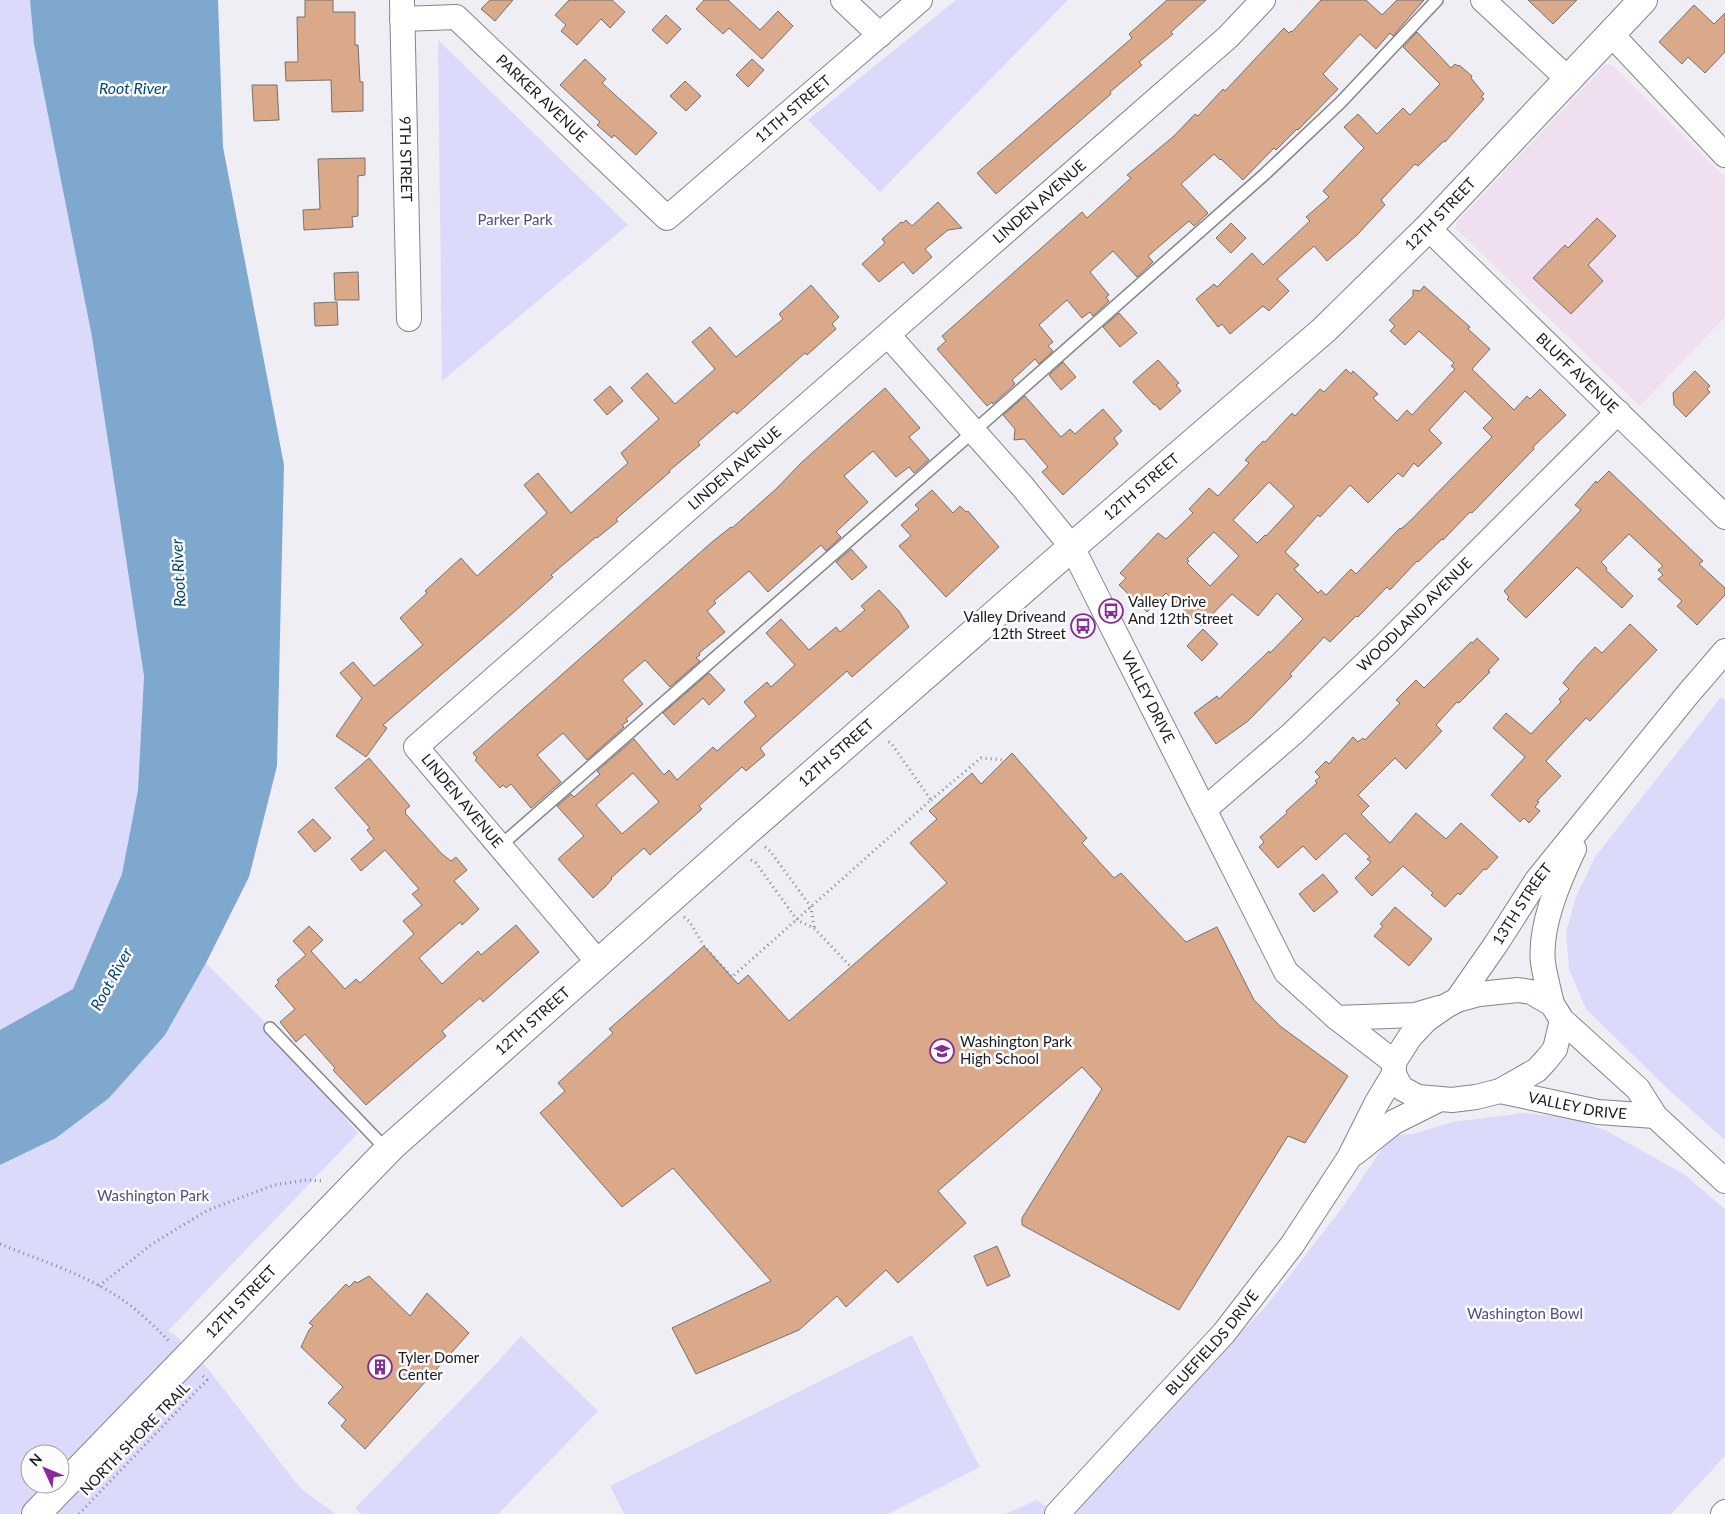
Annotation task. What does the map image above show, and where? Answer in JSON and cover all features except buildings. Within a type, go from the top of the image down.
[{"type":"street","points":[[843,0],[880,35]]},
{"type":"street","name":"11TH STREET","points":[[667,218],[920,0]]},
{"type":"street","name":"LINDEN AVENUE","points":[[598,962],[416,747],[1228,37],[1263,0]]},
{"type":"street","points":[[1483,0],[1568,79]]},
{"type":"street","name":"12TH STREET","points":[[36,1514],[388,1150],[665,903],[1072,547],[1324,330],[1428,228],[1643,0]]},
{"type":"street","name":"PARKER AVENUE","points":[[402,9],[456,18],[667,218]]},
{"type":"street","name":"9TH STREET","points":[[402,9],[409,318]]},
{"type":"street","points":[[1611,34],[1725,155]]},
{"type":"street","name":"BLUFF AVENUE","points":[[1428,228],[1725,517]]},
{"type":"street","name":"VALLEY DRIVE","points":[[888,335],[1023,487],[1072,547],[1286,972],[1394,1068]]},
{"type":"street","name":"WOODLAND AVENUE","points":[[1205,809],[1292,734],[1385,645],[1618,412]]},
{"type":"street","name":"13TH STREET","points":[[1452,1003],[1496,944],[1537,880],[1725,651]]},
{"type":"street","name":"13TH STREET","points":[[1557,1012],[1543,961],[1547,925],[1558,884],[1592,811]]},
{"type":"street","points":[[1337,1018],[1415,1015],[1479,994],[1518,990],[1531,992],[1557,1012],[1555,1049],[1537,1070],[1500,1090],[1476,1097],[1452,1100],[1418,1098],[1399,1084],[1394,1068],[1410,1037],[1426,1020],[1452,1003]]},
{"type":"street","name":"VALLEY DRIVE","points":[[1557,1012],[1638,1089],[1654,1116],[1725,1181]]},
{"type":"street","name":"BLUEFIELDS DRIVE","points":[[1058,1514],[1224,1333],[1292,1245],[1349,1158],[1394,1068]]},
{"type":"street","name":"VALLEY DRIVE","points":[[1500,1090],[1598,1112],[1654,1116]]},
{"type":"street","name":"BLUEFIELDS DRIVE","points":[[1349,1158],[1394,1122],[1438,1100]]},
{"type":"lane","points":[[500,846],[974,432],[1265,174],[1341,102],[1437,0]]},
{"type":"lane","points":[[270,1028],[388,1150]]},
{"type":"path","points":[[866,727],[891,743],[932,800]]},
{"type":"path","points":[[665,903],[689,921],[704,946],[732,977],[981,758],[1005,760]]},
{"type":"path","points":[[737,840],[770,850],[811,907],[814,928]]},
{"type":"path","points":[[737,840],[797,920],[814,928],[851,967]]},
{"type":"path","points":[[99,1286],[152,1244],[208,1210],[274,1185],[307,1180],[334,1182],[352,1188]]},
{"type":"path","points":[[0,1244],[82,1277],[113,1293],[137,1311],[186,1359]]},
{"type":"path","name":"NORTH SHORE TRAIL","points":[[78,1514],[208,1380],[186,1359]]},
{"type":"shaded area","points":[[1608,64],[1613,66],[1725,177],[1725,317],[1640,406],[1456,229],[1456,224],[1459,220]]},
{"type":"green space","points":[[0,0],[30,0],[34,44],[92,337],[144,676],[138,790],[122,874],[73,989],[0,1030]]},
{"type":"green space","points":[[956,0],[1068,0],[880,192],[808,120]]},
{"type":"green space","name":"Parker Park","points":[[438,40],[628,225],[442,381]]},
{"type":"green space","points":[[1721,697],[1725,701],[1725,1140],[1669,1090],[1586,1009],[1569,969],[1566,932],[1576,897],[1595,857]]},
{"type":"green space","name":"Washington Park","points":[[206,963],[264,1021],[358,1133],[168,1331],[175,1335],[209,1370],[301,1489],[336,1514],[0,1514],[0,1165],[56,1138],[165,1035]]},
{"type":"green space","name":"Washington Bowl","points":[[1524,1113],[1574,1118],[1607,1131],[1685,1175],[1725,1209],[1725,1456],[1671,1514],[1076,1514],[1147,1433],[1267,1305],[1345,1204],[1391,1135],[1413,1134],[1453,1122]]},
{"type":"green space","points":[[912,1335],[980,1467],[888,1514],[624,1514],[610,1486]]},
{"type":"green space","points":[[521,1336],[598,1411],[498,1514],[361,1514],[355,1508]]},
{"type":"green space","points":[[1037,1500],[1056,1514],[1005,1514]]},
{"type":"water","name":"Root River","points":[[30,0],[218,0],[223,147],[284,465],[277,766],[249,877],[206,963],[165,1035],[109,1098],[56,1138],[0,1165],[0,1030],[73,989],[122,874],[138,790],[144,676],[92,337],[34,44]]},
{"type":"place","name":"Valley Drive And 12th Street","points":[[1111,611]]},
{"type":"place","name":"Valley Driveand 12th Street","points":[[1083,626]]},
{"type":"place","name":"Washington Park High School","points":[[942,1051]]},
{"type":"place","name":"Tyler Domer Center","points":[[380,1367]]}]
